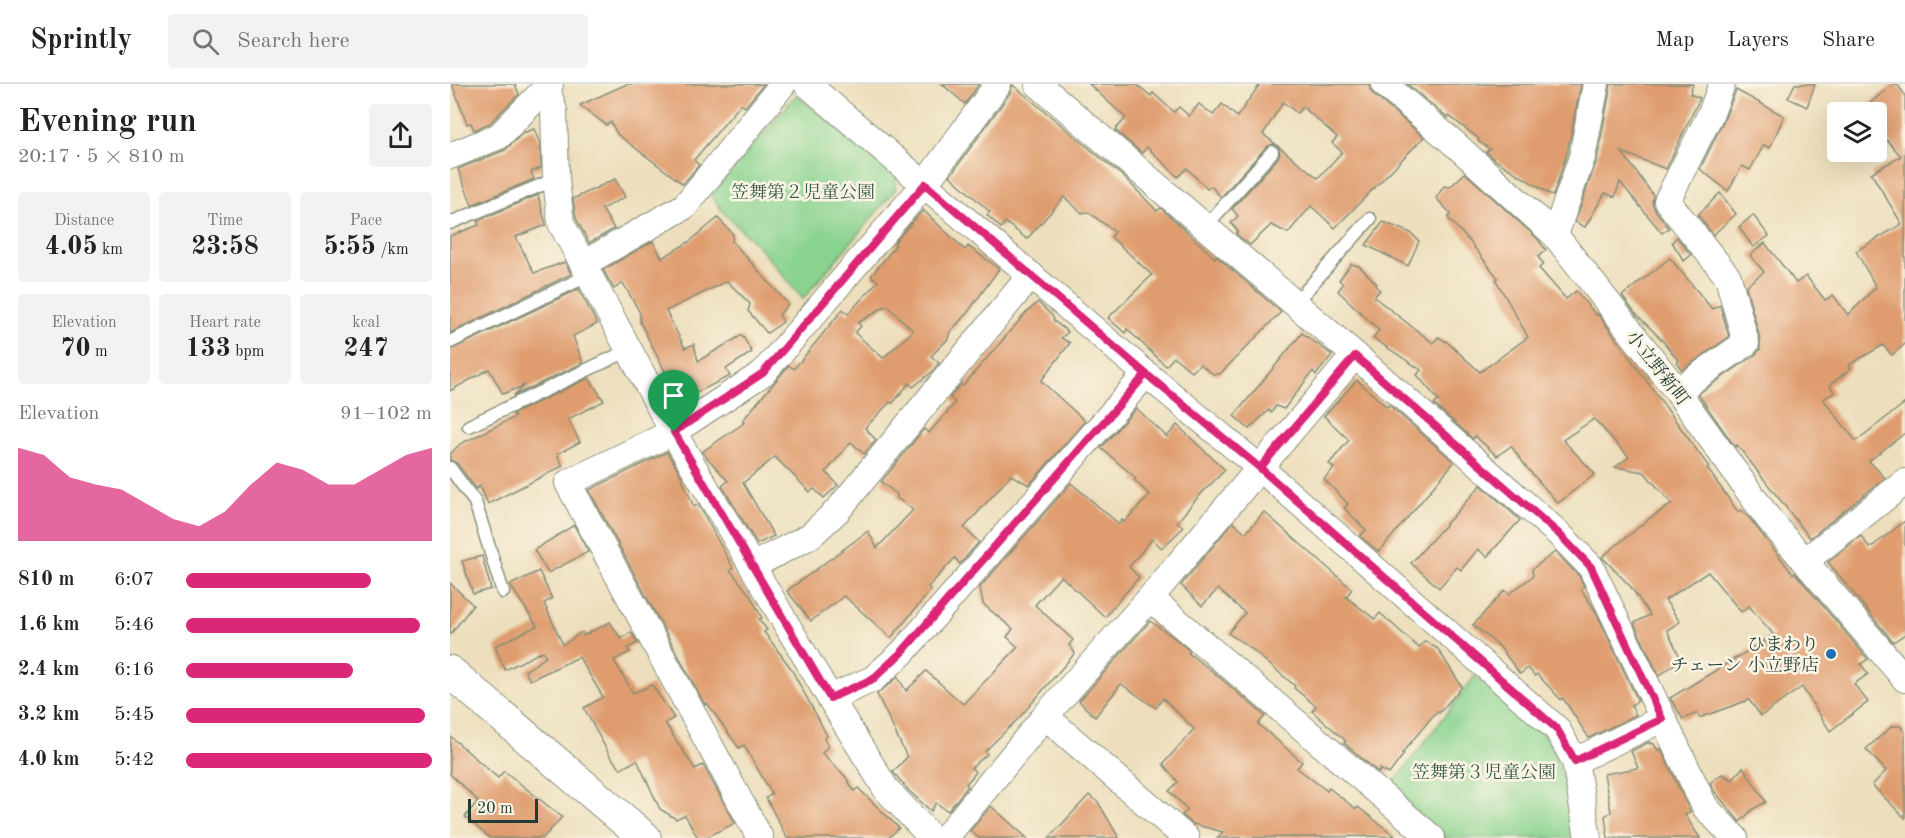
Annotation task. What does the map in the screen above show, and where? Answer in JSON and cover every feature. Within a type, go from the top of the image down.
[{"type":"street","points":[[586,269],[685,206],[783,84]]},
{"type":"street","points":[[807,84],[1146,374],[1260,468],[1557,729],[1575,761],[1588,838]]},
{"type":"street","points":[[760,838],[568,483],[674,432],[763,373],[925,184],[998,84]]},
{"type":"street","points":[[1038,84],[1559,534],[1591,567],[1705,807],[1735,838]]},
{"type":"street","name":"小立野新町","points":[[1384,84],[1410,92],[1555,235],[1677,391],[1768,518],[1905,679]]},
{"type":"street","points":[[1555,235],[1582,157],[1596,84]]},
{"type":"street","points":[[1677,391],[1746,343],[1728,277],[1667,201],[1711,113],[1722,84]]},
{"type":"street","points":[[450,156],[499,136],[548,86]]},
{"type":"street","points":[[548,86],[554,111],[556,179],[561,224],[674,432],[830,698],[886,789],[932,838]]},
{"type":"street","points":[[752,566],[810,536],[838,510],[1031,275]]},
{"type":"street","points":[[945,838],[1045,716],[1150,598],[1355,356]]},
{"type":"street","points":[[830,698],[873,679],[902,652],[1146,374]]},
{"type":"street","points":[[1805,561],[1905,482]]},
{"type":"street","points":[[1150,598],[1432,838]]},
{"type":"street","points":[[450,672],[645,838]]},
{"type":"street","points":[[1045,716],[1186,838]]},
{"type":"street","points":[[1575,761],[1662,719]]},
{"type":"lane","points":[[1205,227],[1272,152]]},
{"type":"lane","points":[[450,223],[556,179]]},
{"type":"lane","points":[[1294,303],[1370,219]]},
{"type":"lane","points":[[450,342],[586,269]]},
{"type":"lane","points":[[469,426],[629,350]]},
{"type":"lane","points":[[450,468],[475,502],[503,592]]},
{"type":"green space","name":"笠舞第２児童公園","points":[[796,95],[897,176],[895,190],[803,299],[759,247],[723,212],[711,195]]},
{"type":"green space","name":"笠舞第３児童公園","points":[[1475,676],[1548,739],[1572,800],[1572,838],[1446,838],[1389,789]]},
{"type":"building","points":[[452,84],[515,84],[519,94],[490,123],[474,130],[471,123],[467,124]]},
{"type":"building","points":[[627,84],[764,84],[745,107],[741,104],[694,160],[699,165],[683,184],[617,134],[611,122],[606,125],[580,105]]},
{"type":"building","points":[[942,84],[979,84],[965,104]]},
{"type":"building","points":[[1089,84],[1136,84],[1151,96],[1153,93],[1174,112],[1179,107],[1189,116],[1199,104],[1213,115],[1222,104],[1237,117],[1260,84],[1369,84],[1374,95],[1424,137],[1335,228],[1311,206],[1288,233],[1271,225],[1250,245],[1236,234],[1238,231],[1231,223],[1238,216],[1232,209],[1278,158],[1280,153],[1278,146],[1273,144],[1266,147],[1221,197],[1211,186],[1207,189],[1187,168],[1178,177],[1147,147],[1142,153],[1115,130],[1126,118]],"holes":[[[1283,102],[1297,113],[1303,107],[1337,137],[1332,143],[1342,152],[1318,178],[1263,134]]]},
{"type":"building","points":[[1407,84],[1581,84],[1567,153],[1553,196],[1495,160],[1486,152],[1490,149],[1478,141],[1479,139],[1449,116],[1448,118]]},
{"type":"building","points":[[1611,84],[1693,84],[1690,94],[1700,98],[1666,169],[1622,152],[1653,195],[1652,203],[1655,210],[1669,228],[1662,233],[1620,182],[1615,197],[1605,193],[1585,227],[1575,222],[1597,160]]},
{"type":"building","points":[[1795,84],[1815,84],[1807,107],[1788,98]]},
{"type":"building","points":[[1893,84],[1897,84],[1905,95],[1905,344],[1892,355],[1883,345],[1849,365],[1851,368],[1830,385],[1834,393],[1823,399],[1856,441],[1905,403],[1905,433],[1869,461],[1885,478],[1810,538],[1737,445],[1735,447],[1698,394],[1755,355],[1760,349],[1760,339],[1746,286],[1764,272],[1750,255],[1765,243],[1796,283],[1806,276],[1825,300],[1833,295],[1848,315],[1876,287],[1856,251],[1902,224],[1871,173],[1901,156],[1887,140],[1887,102],[1871,102]]},
{"type":"building","points":[[1013,85],[1126,179],[1157,211],[1161,208],[1215,258],[1216,256],[1281,312],[1220,374],[1213,374],[1200,364],[1192,372],[1174,357],[1166,366],[1127,329],[1125,333],[1108,318],[1152,275],[1111,237],[1115,232],[1088,212],[1082,213],[1064,197],[1027,239],[1005,222],[1001,228],[987,215],[990,212],[950,176],[1010,93]]},
{"type":"building","points":[[1736,90],[1784,116],[1770,148],[1764,145],[1750,170],[1742,166],[1728,191],[1700,169]]},
{"type":"building","points":[[534,129],[540,144],[541,168],[531,172],[534,179],[472,205],[458,169],[505,150],[523,133]]},
{"type":"building","points":[[1465,173],[1537,238],[1546,250],[1538,257],[1544,264],[1539,268],[1566,299],[1576,291],[1596,315],[1598,314],[1709,467],[1707,468],[1738,512],[1741,510],[1750,519],[1793,574],[1795,573],[1868,659],[1861,664],[1868,674],[1854,684],[1868,702],[1830,731],[1802,687],[1761,716],[1749,700],[1699,718],[1698,713],[1683,719],[1670,698],[1774,635],[1749,606],[1741,612],[1708,572],[1665,600],[1680,622],[1667,630],[1681,659],[1659,676],[1634,623],[1650,615],[1630,586],[1602,557],[1650,518],[1672,504],[1644,472],[1615,467],[1629,457],[1594,419],[1563,440],[1595,474],[1558,503],[1511,446],[1497,456],[1475,436],[1473,439],[1434,404],[1439,401],[1417,375],[1421,370],[1373,338],[1379,330],[1338,291],[1343,284],[1339,280],[1351,264],[1359,266],[1380,290],[1374,297],[1433,343],[1438,337],[1447,342],[1480,372],[1528,337],[1496,280],[1498,278],[1448,218],[1451,214],[1436,198],[1444,186],[1450,187]]},
{"type":"building","points":[[615,179],[625,197],[602,209],[614,229],[589,243],[576,218],[573,199]]},
{"type":"building","points":[[1720,193],[1736,214],[1713,235],[1698,215]]},
{"type":"building","points":[[538,195],[546,225],[516,237],[534,273],[565,262],[571,274],[450,333],[450,236],[479,225],[477,221]]},
{"type":"building","points":[[923,210],[965,250],[968,246],[999,269],[968,312],[950,332],[948,339],[931,356],[939,363],[932,372],[913,387],[909,383],[893,403],[890,402],[865,428],[876,440],[864,454],[851,442],[826,472],[838,485],[824,498],[814,489],[810,492],[775,457],[743,483],[774,536],[757,544],[722,486],[728,481],[702,452],[744,423],[742,421],[789,365],[794,369],[843,309],[848,314],[878,281],[871,276],[896,245],[894,243]],"holes":[[[887,305],[913,331],[883,358],[855,333],[861,326],[858,323]]]},
{"type":"building","points":[[1753,215],[1769,236],[1753,247],[1739,227]]},
{"type":"building","points":[[718,218],[733,234],[732,241],[788,304],[779,315],[783,322],[767,333],[748,311],[750,304],[727,281],[666,311],[685,348],[694,344],[698,361],[742,335],[752,352],[726,369],[730,376],[680,401],[640,322],[640,313],[623,283],[614,289],[603,270],[653,241],[662,258],[689,242]]},
{"type":"building","points":[[1383,222],[1411,233],[1419,241],[1408,266],[1366,245]]},
{"type":"building","points":[[1677,237],[1691,255],[1684,261],[1672,242]]},
{"type":"building","points":[[1670,258],[1712,309],[1720,305],[1729,337],[1682,370],[1677,363],[1679,361],[1662,340],[1635,313],[1622,296]]},
{"type":"building","points":[[579,289],[597,324],[573,336],[583,363],[513,396],[525,385],[503,394],[489,369],[450,391],[450,350]]},
{"type":"building","points":[[1038,302],[1053,317],[1054,321],[1068,332],[1061,338],[1070,343],[1041,381],[1085,421],[1029,485],[1011,475],[964,528],[979,542],[960,564],[955,558],[928,587],[931,590],[891,638],[844,596],[811,621],[787,591],[868,531],[877,548],[913,510],[881,482],[924,429],[929,433],[955,403],[950,397],[961,384],[963,386]]},
{"type":"building","points":[[1302,333],[1332,355],[1316,375],[1313,371],[1284,409],[1276,406],[1271,413],[1269,410],[1249,429],[1234,416]]},
{"type":"building","points":[[589,378],[604,401],[568,419],[580,442],[557,454],[563,466],[488,504],[480,486],[476,489],[457,463],[450,460],[450,454],[460,444],[515,417],[513,414]]},
{"type":"building","points":[[1357,380],[1454,462],[1379,552],[1360,536],[1366,530],[1344,508],[1348,504],[1324,479],[1334,468],[1329,464],[1349,440],[1324,416]]},
{"type":"building","points":[[1136,408],[1167,437],[1177,425],[1225,470],[1177,522],[1184,527],[1162,548],[1152,539],[1129,567],[1139,577],[1105,617],[1061,576],[1035,605],[1073,640],[1069,645],[1075,653],[1019,718],[985,751],[987,754],[971,768],[976,772],[948,811],[936,803],[931,811],[893,772],[907,757],[877,694],[898,677],[906,691],[926,671],[963,704],[1018,647],[1007,637],[1013,629],[983,604],[980,587],[1071,483],[1119,524],[1122,520],[1124,522],[1150,495],[1134,480],[1136,478],[1101,448]]},
{"type":"building","points":[[667,452],[679,471],[694,507],[698,504],[733,568],[730,570],[750,595],[762,618],[759,619],[767,630],[764,632],[790,667],[819,720],[827,736],[824,738],[828,746],[822,753],[845,776],[854,791],[858,788],[899,828],[888,838],[787,838],[766,798],[772,794],[744,745],[739,748],[707,703],[705,705],[589,490]]},
{"type":"building","points":[[1481,485],[1520,520],[1487,557],[1478,549],[1461,570],[1457,567],[1439,588],[1411,563]]},
{"type":"building","points":[[1264,512],[1352,589],[1346,597],[1375,619],[1380,613],[1419,648],[1425,641],[1438,649],[1462,687],[1439,713],[1437,711],[1402,753],[1404,754],[1389,774],[1380,769],[1379,773],[1344,743],[1346,741],[1312,711],[1316,706],[1294,688],[1295,686],[1249,647],[1228,633],[1245,613],[1218,589],[1202,606],[1181,585],[1233,522],[1246,533]]},
{"type":"building","points":[[1905,521],[1905,634],[1893,642],[1828,562],[1861,536],[1870,548]]},
{"type":"building","points":[[574,525],[588,552],[548,573],[534,550]]},
{"type":"building","points":[[1555,552],[1579,576],[1584,586],[1581,589],[1596,612],[1638,701],[1631,705],[1636,715],[1589,738],[1563,698],[1561,700],[1537,674],[1535,676],[1528,668],[1520,674],[1500,647],[1473,625],[1505,590],[1509,594],[1533,576],[1532,569]]},
{"type":"building","points":[[482,556],[491,589],[473,594],[462,561]]},
{"type":"building","points":[[539,571],[552,599],[544,603],[563,645],[582,632],[583,636],[610,622],[621,639],[631,632],[638,643],[627,648],[630,652],[614,660],[633,693],[652,685],[674,718],[665,723],[695,769],[703,765],[735,823],[705,838],[698,838],[685,815],[676,819],[660,809],[637,760],[621,769],[610,756],[584,708],[603,697],[579,657],[530,680],[525,671],[546,657],[543,651],[505,670],[495,646],[537,626],[510,585]]},
{"type":"building","points":[[450,583],[473,605],[450,635]]},
{"type":"building","points":[[1150,621],[1190,651],[1188,653],[1265,716],[1258,724],[1302,762],[1297,768],[1327,791],[1329,788],[1356,809],[1358,807],[1395,836],[1217,838],[1223,832],[1193,824],[1182,815],[1188,810],[1169,791],[1178,782],[1163,764],[1194,729],[1163,698],[1156,708],[1121,684],[1095,717],[1079,701]]},
{"type":"building","points":[[1892,726],[1900,726],[1905,732],[1905,818],[1872,785],[1886,771],[1866,749]]},
{"type":"building","points":[[450,736],[498,778],[504,771],[562,817],[543,838],[490,838],[465,817],[478,801],[450,774]]},
{"type":"building","points":[[1649,742],[1653,743],[1658,750],[1661,749],[1690,812],[1685,815],[1700,838],[1608,838],[1605,816],[1611,812],[1604,774],[1638,768],[1631,751]]},
{"type":"building","points":[[1743,767],[1766,802],[1753,809],[1740,822],[1710,783],[1722,774],[1732,780]]},
{"type":"building","points":[[1089,795],[1098,802],[1119,838],[1049,838]]},
{"type":"building","points":[[991,806],[1027,838],[979,838],[970,831]]},
{"type":"place","name":"ひまわり チェーン 小立野店","points":[[1831,654]]},
{"type":"route","points":[[674,432],[763,373],[925,184],[1146,374],[1260,468],[1557,729],[1575,761],[1662,719],[1591,567],[1559,534],[1355,356],[1260,468],[1203,421],[1146,374],[902,652],[873,679],[830,698],[674,432]]}]
